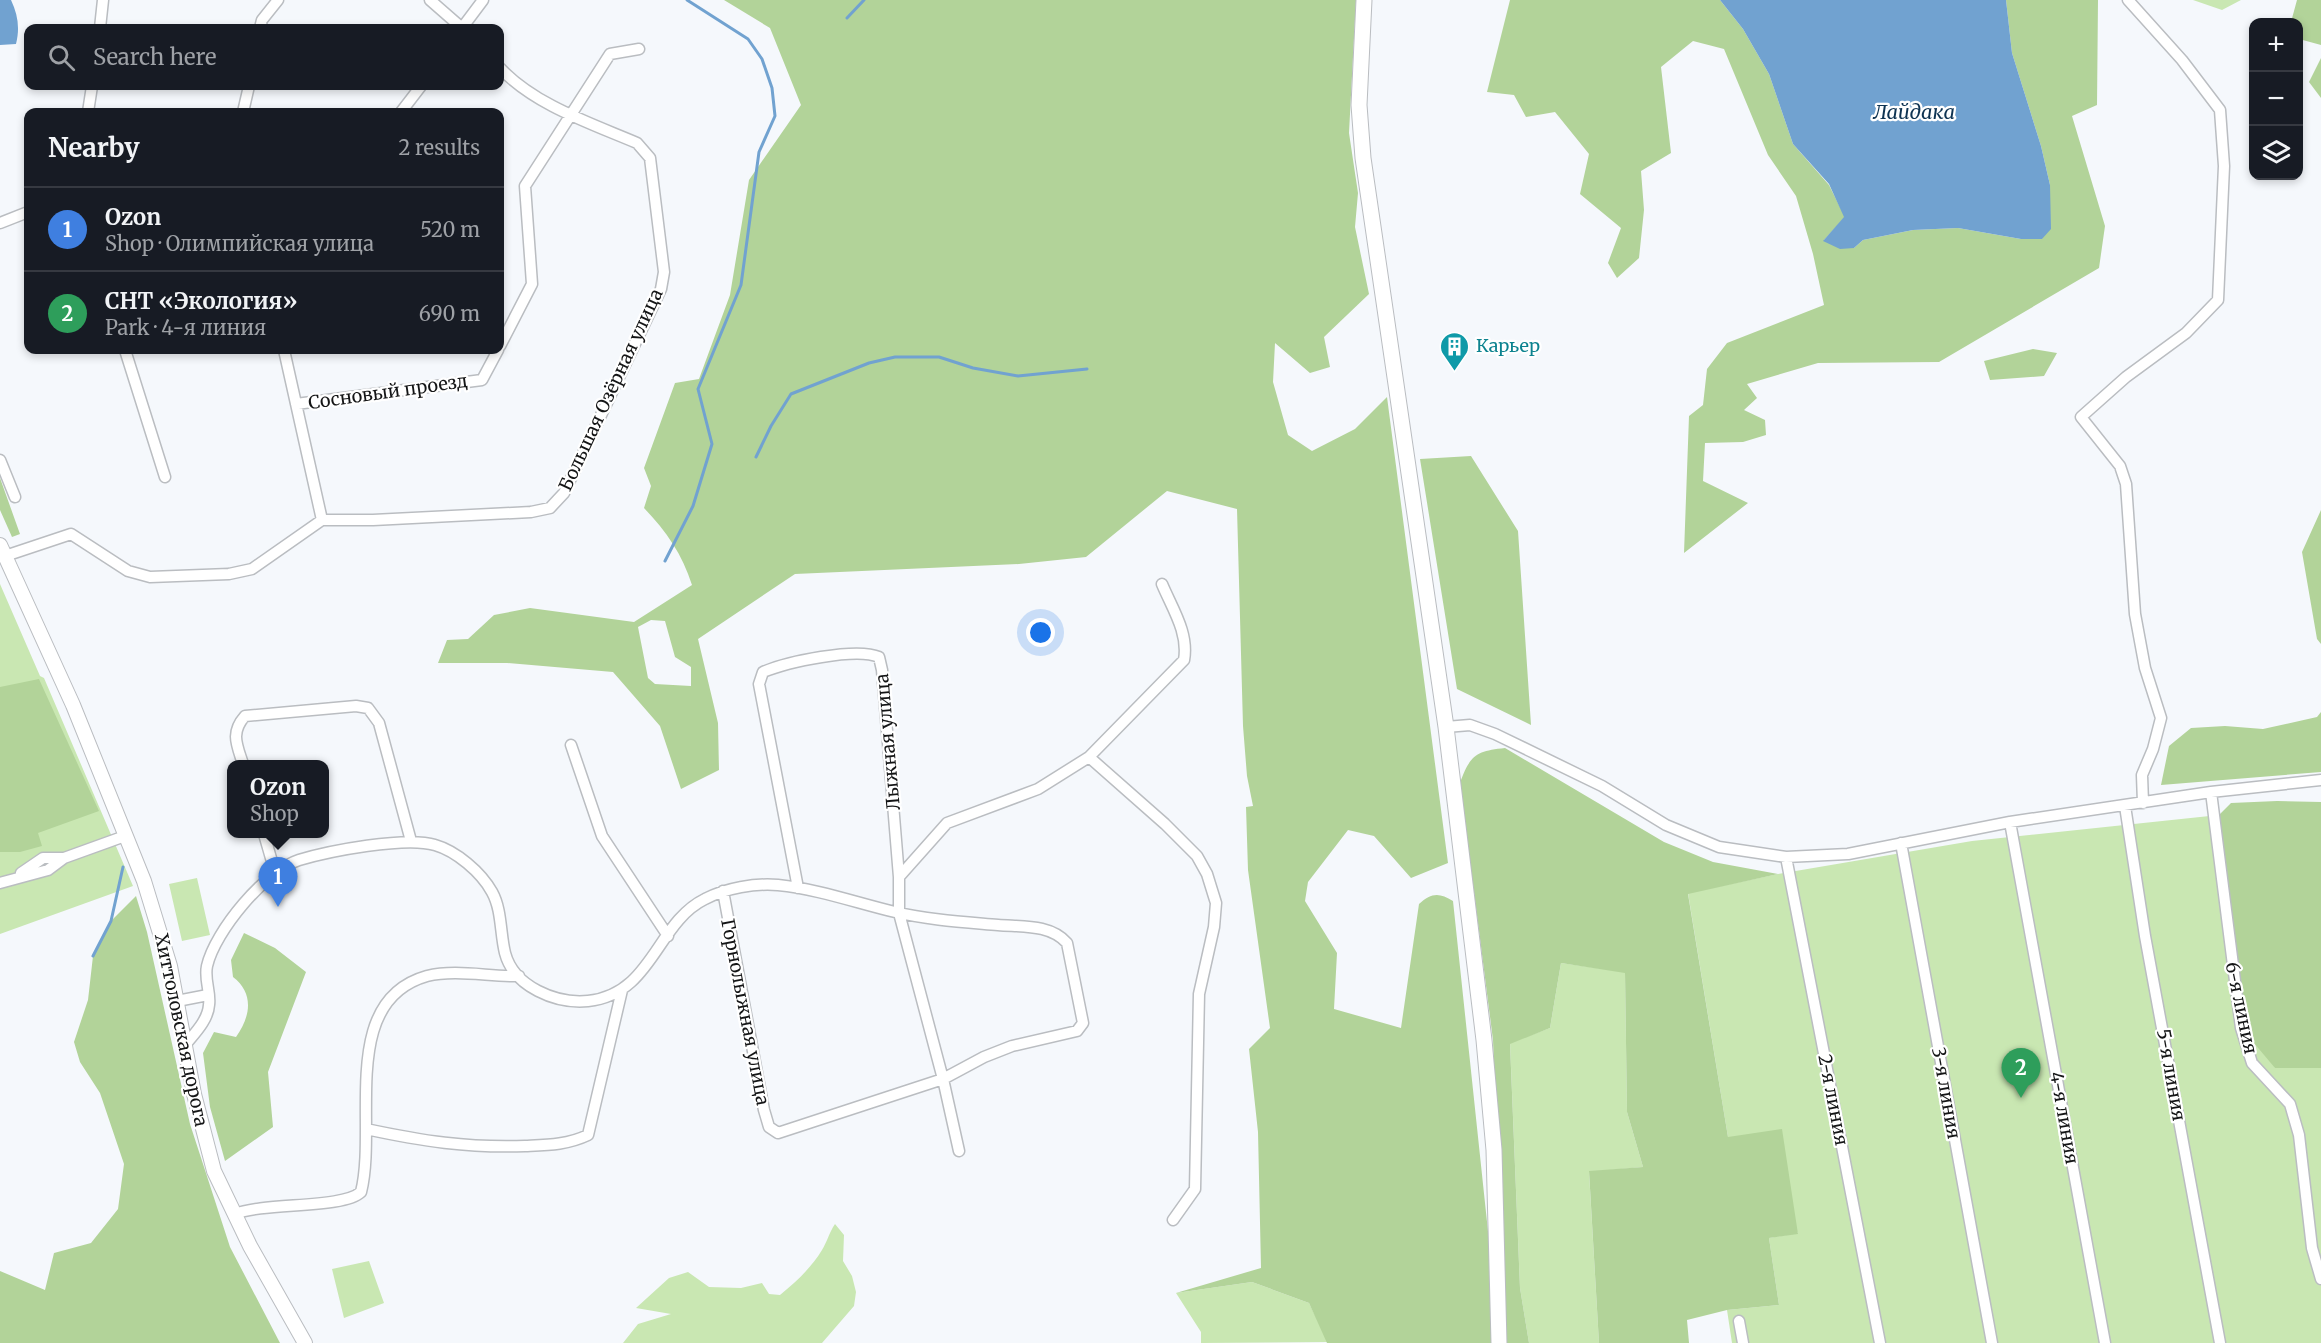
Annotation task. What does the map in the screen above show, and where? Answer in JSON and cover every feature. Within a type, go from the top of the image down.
[{"type":"main road","points":[[1364,0],[1359,105],[1363,158],[1446,727],[1484,1040],[1494,1150],[1499,1343]]},
{"type":"street","points":[[101,24],[104,0]]},
{"type":"street","points":[[261,24],[278,0]]},
{"type":"street","points":[[430,0],[457,24]]},
{"type":"street","points":[[465,24],[483,0]]},
{"type":"street","points":[[2128,0],[2182,60],[2220,110],[2224,166],[2218,300],[2186,333],[2127,376],[2081,417],[2120,466],[2126,484],[2135,614],[2145,668],[2161,718],[2153,749],[2142,776],[2143,803]]},
{"type":"street","name":"Сосновый проезд","points":[[504,338],[532,284],[525,186],[569,114],[610,54],[639,49]]},
{"type":"street","name":"Большая Озёрная улица","points":[[322,520],[373,520],[531,512],[550,508],[564,493],[661,289],[664,272],[650,159],[637,143],[569,114],[516,85],[504,72]]},
{"type":"street","points":[[89,108],[91,90]]},
{"type":"street","points":[[244,108],[248,90]]},
{"type":"street","points":[[404,108],[418,90]]},
{"type":"street","points":[[0,222],[24,213]]},
{"type":"street","points":[[126,354],[165,477]]},
{"type":"street","points":[[2,551],[71,534],[128,571],[150,577],[229,574],[260,564],[322,520],[285,354]]},
{"type":"street","name":"Сосновый проезд","points":[[296,404],[482,380],[496,354]]},
{"type":"street","points":[[0,460],[15,496]]},
{"type":"street","name":"Хиттоловская дорога","points":[[2,551],[73,705],[144,881],[164,945],[186,1044],[196,1103],[213,1171],[305,1343]]},
{"type":"street","points":[[899,877],[947,823],[1038,789],[1089,757],[1184,660],[1187,646],[1162,584]]},
{"type":"street","name":"Лыжная улица","points":[[798,888],[759,684],[763,672],[778,666],[814,659],[869,653],[879,657],[882,670],[899,877],[899,913]]},
{"type":"street","points":[[241,760],[234,737],[237,725],[245,716],[356,706],[368,708],[379,723],[411,841]]},
{"type":"street","points":[[1446,727],[1470,725],[1495,734],[1602,786],[1666,825],[1719,848],[1786,857],[1848,854],[2010,822],[2211,792],[2321,780]]},
{"type":"street","points":[[571,745],[602,836],[668,936]]},
{"type":"street","points":[[1089,757],[1165,824],[1197,856],[1207,874],[1216,903],[1214,927],[1199,994],[1195,1190],[1173,1220]]},
{"type":"street","name":"6-я линия","points":[[2211,792],[2241,1028],[2252,1063],[2290,1104],[2298,1135],[2312,1248],[2321,1279]]},
{"type":"street","name":"5-я линия","points":[[2125,806],[2145,936],[2220,1343]]},
{"type":"street","name":"4-я линия","points":[[2010,822],[2105,1343]]},
{"type":"street","points":[[0,883],[15,877],[48,870],[64,858],[125,836]]},
{"type":"street","points":[[265,838],[276,872]]},
{"type":"street","points":[[186,1044],[204,1021],[210,1005],[207,967],[229,922],[276,872],[297,861],[335,852],[411,841],[436,845],[462,859],[492,892],[506,956],[519,976],[538,992],[565,1001],[590,1000],[622,990],[641,973],[687,912],[703,900],[723,891],[774,885],[798,888],[899,913],[943,1079],[959,1151]]},
{"type":"street","name":"3-я линия","points":[[1901,843],[1992,1343]]},
{"type":"street","name":"2-я линия","points":[[1786,857],[1880,1343]]},
{"type":"street","name":"Горнолыжная улица","points":[[723,891],[769,1127],[778,1133],[943,1079],[1012,1046],[1077,1031],[1083,1023],[1083,1013],[1067,943],[1050,929],[954,922],[899,913]]},
{"type":"street","points":[[235,1214],[245,1210],[356,1197],[363,1184],[368,1059],[374,1023],[387,999],[406,985],[429,976],[519,976]]},
{"type":"street","points":[[366,1129],[429,1143],[479,1148],[571,1143],[588,1135],[622,990]]},
{"type":"street","points":[[177,1001],[208,995]]},
{"type":"street","points":[[1739,1321],[1743,1343]]},
{"type":"green space","points":[[724,0],[1356,0],[1349,133],[1358,193],[1355,227],[1369,294],[1324,337],[1330,367],[1310,373],[1275,343],[1273,382],[1288,435],[1312,451],[1355,429],[1387,397],[1448,863],[1411,878],[1374,836],[1348,830],[1308,882],[1305,901],[1337,953],[1334,1009],[1401,1028],[1419,904],[1435,895],[1453,901],[1492,1269],[1493,1343],[1327,1343],[1309,1303],[1252,1282],[1176,1293],[1261,1268],[1258,1132],[1249,1049],[1270,1028],[1248,870],[1246,807],[1253,806],[1247,776],[1243,726],[1237,509],[1167,491],[1086,557],[1019,564],[795,574],[698,639],[718,723],[719,770],[681,789],[660,726],[613,672],[507,663],[438,663],[447,640],[468,639],[494,615],[530,608],[634,622],[692,585],[684,563],[673,544],[644,508],[651,486],[644,468],[675,383],[699,379],[730,295],[749,180],[801,105],[770,28]],"holes":[[[651,620],[665,621],[675,657],[691,667],[691,686],[655,684],[648,678],[638,627]]]},
{"type":"green space","points":[[1510,0],[1720,0],[1743,29],[1769,74],[1793,144],[1829,185],[1845,217],[1824,240],[1854,248],[1863,240],[1913,230],[1958,228],[2021,239],[2042,239],[2050,185],[2041,146],[2012,53],[2006,0],[2098,0],[2097,105],[2072,116],[2105,226],[2099,268],[1939,362],[1818,363],[1747,384],[1757,398],[1744,410],[1765,420],[1766,435],[1743,442],[1705,443],[1703,481],[1748,503],[1684,553],[1689,416],[1703,405],[1707,369],[1727,343],[1824,305],[1813,254],[1796,196],[1768,155],[1724,49],[1693,41],[1661,67],[1671,153],[1641,171],[1644,210],[1639,258],[1617,278],[1608,263],[1621,228],[1580,194],[1589,154],[1555,112],[1526,117],[1514,95],[1487,92]]},
{"type":"green space","points":[[2193,0],[2241,0],[2222,10]]},
{"type":"green space","points":[[2297,0],[2321,0],[2321,45],[2303,40],[2303,18],[2292,18]]},
{"type":"green space","points":[[2321,58],[2321,98],[2309,82]]},
{"type":"green space","points":[[2033,349],[2057,353],[2044,376],[1990,380],[1984,361]]},
{"type":"green space","points":[[1471,456],[1518,531],[1531,725],[1457,689],[1420,459]]},
{"type":"green space","points":[[0,478],[20,534],[12,537],[0,510]]},
{"type":"green space","points":[[2321,510],[2321,644],[2317,639],[2302,552]]},
{"type":"green space","points":[[0,584],[40,676],[44,678],[133,886],[0,934]]},
{"type":"green space","points":[[39,679],[99,811],[38,833],[42,846],[20,852],[0,852],[0,687]]},
{"type":"green space","points":[[2321,712],[2321,772],[2161,785],[2169,746],[2191,728],[2225,726],[2263,729],[2317,717]]},
{"type":"green space","points":[[1505,748],[1664,842],[1713,862],[1778,874],[1688,894],[1728,1137],[1782,1129],[1798,1234],[1769,1238],[1779,1305],[1727,1310],[1687,1320],[1689,1343],[1599,1343],[1589,1171],[1643,1167],[1627,1112],[1625,973],[1561,963],[1550,1028],[1510,1044],[1520,1288],[1529,1343],[1505,1343],[1493,1040],[1460,783],[1467,766],[1475,756]]},
{"type":"green space","points":[[2321,802],[2321,1068],[2275,1068],[2243,1030],[2219,815],[2231,803]]},
{"type":"green space","points":[[2219,815],[2275,1068],[2321,1068],[2321,1343],[1732,1343],[1727,1310],[1779,1305],[1769,1238],[1798,1233],[1728,1137],[1688,893],[1778,874],[1972,841]]},
{"type":"green space","points":[[197,878],[210,935],[182,941],[169,884]]},
{"type":"green space","points":[[136,896],[147,932],[190,1124],[230,1247],[280,1343],[0,1343],[0,1271],[45,1290],[54,1253],[91,1243],[118,1209],[124,1164],[100,1093],[80,1062],[74,1042],[88,1000],[93,956],[111,921]]},
{"type":"green space","points":[[244,933],[275,948],[306,972],[268,1072],[273,1127],[225,1161],[210,1107],[203,1053],[214,1032],[236,1037],[245,1021],[247,997],[240,983],[233,977],[231,960]]},
{"type":"green space","points":[[1561,963],[1625,972],[1627,1112],[1643,1167],[1589,1172],[1599,1343],[1529,1343],[1520,1288],[1510,1043],[1550,1028]]},
{"type":"green space","points":[[835,1224],[844,1235],[843,1261],[852,1276],[856,1292],[854,1306],[822,1343],[623,1343],[638,1324],[671,1314],[636,1308],[669,1278],[688,1272],[709,1287],[741,1288],[762,1283],[769,1294],[780,1295],[813,1263]]},
{"type":"green space","points":[[369,1261],[384,1303],[344,1318],[332,1269]]},
{"type":"green space","points":[[1252,1282],[1309,1303],[1328,1342],[1201,1343],[1201,1332],[1176,1293]]},
{"type":"water","points":[[0,0],[11,0],[17,16],[16,44],[0,45]]},
{"type":"water","name":"Лайдака","points":[[1720,0],[2006,0],[2012,53],[2041,146],[2050,185],[2051,229],[2042,239],[2021,239],[1958,228],[1913,230],[1863,240],[1854,248],[1840,249],[1823,241],[1844,217],[1829,184],[1793,144],[1769,74],[1743,29]]},
{"type":"waterway","points":[[665,561],[693,506],[712,444],[698,389],[741,285],[759,152],[775,116],[772,88],[762,59],[748,39],[687,0]]},
{"type":"waterway","points":[[847,18],[864,0]]},
{"type":"waterway","points":[[756,457],[771,426],[791,394],[869,363],[895,357],[939,357],[973,368],[1018,376],[1087,369]]},
{"type":"waterway","points":[[93,956],[111,921],[123,867]]},
{"type":"place","name":"Карьер","points":[[1455,372]]},
{"type":"place","name":"Ozon","points":[[278,907]]},
{"type":"place","name":"СНТ «Экология»","points":[[2021,1098]]}]
